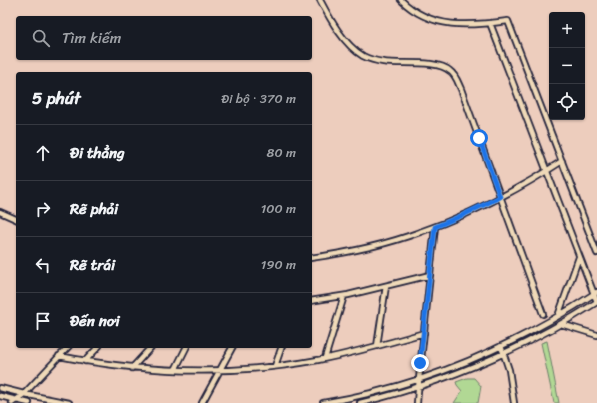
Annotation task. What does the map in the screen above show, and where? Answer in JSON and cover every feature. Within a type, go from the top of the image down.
[{"type":"street","points":[[320,0],[344,39],[363,56],[384,63],[438,65],[445,67],[456,77],[543,314]]},
{"type":"street","points":[[401,0],[420,14],[444,23],[466,25],[508,21],[596,245],[597,253]]},
{"type":"street","points":[[360,403],[419,387],[461,372],[504,354],[561,324],[597,302],[595,293],[579,256],[490,23]]},
{"type":"street","points":[[312,258],[375,246],[435,227],[500,197],[562,161]]},
{"type":"street","points":[[0,212],[16,219]]},
{"type":"street","points":[[418,403],[419,379],[435,227]]},
{"type":"street","points":[[558,316],[579,256]]},
{"type":"street","points":[[312,301],[344,296],[430,275]]},
{"type":"street","points":[[377,346],[386,286]]},
{"type":"street","points":[[323,403],[366,394],[419,379],[465,362],[527,334],[595,293]]},
{"type":"street","points":[[325,358],[344,296]]},
{"type":"street","points":[[561,324],[597,335]]},
{"type":"street","points":[[59,356],[132,368],[219,371],[275,366],[325,358],[377,346],[424,332]]},
{"type":"street","points":[[501,346],[509,370],[514,403]]},
{"type":"street","points":[[14,401],[24,394],[67,348]]},
{"type":"street","points":[[85,361],[97,348]]},
{"type":"street","points":[[132,368],[150,348]]},
{"type":"street","points":[[175,370],[187,348]]},
{"type":"street","points":[[202,403],[232,348]]},
{"type":"street","points":[[275,366],[281,348]]},
{"type":"street","points":[[0,388],[69,403]]},
{"type":"street","points":[[0,396],[14,401],[29,403]]},
{"type":"green space","points":[[547,341],[559,403],[554,403],[541,343]]},
{"type":"green space","points":[[467,378],[474,378],[481,386],[478,403],[454,403],[462,391],[456,382]]},
{"type":"route","points":[[420,363],[435,227],[500,197],[479,138]]}]
